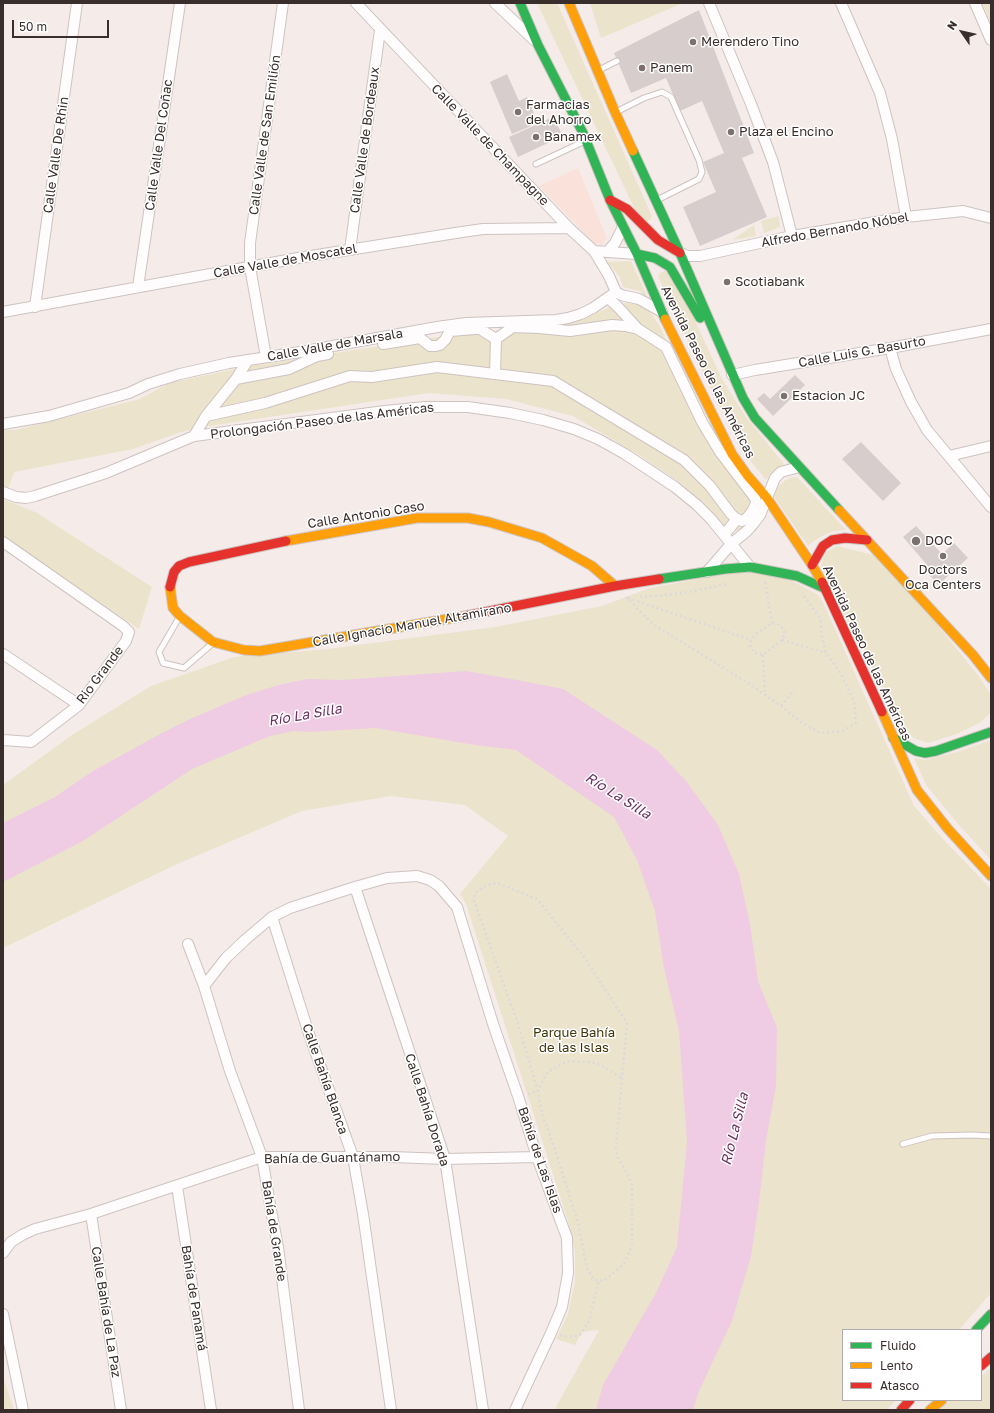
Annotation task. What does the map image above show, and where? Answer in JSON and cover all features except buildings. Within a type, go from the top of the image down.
[{"type":"main road","name":"Avenida Paseo de las Américas","points":[[520,3],[538,44],[586,141],[610,200],[637,254],[662,312],[732,454],[767,498],[812,565],[826,589],[917,790],[948,829],[991,876]]},
{"type":"main road","name":"Avenida Paseo de las Américas","points":[[573,6],[615,112],[680,253],[732,376],[755,418],[974,655],[991,678]]},
{"type":"main road","points":[[610,200],[627,209],[658,240],[680,253]]},
{"type":"main road","points":[[637,254],[655,258],[670,267],[696,312],[712,331]]},
{"type":"main road","name":"Calle Antonio Caso","points":[[179,566],[201,559],[306,537],[410,520],[468,518],[542,538],[592,566],[615,586]]},
{"type":"main road","points":[[812,565],[823,546],[832,540],[845,538],[867,540]]},
{"type":"main road","name":"Calle Ignacio Manuel Altamirano","points":[[179,566],[174,572],[169,588],[173,608],[180,616],[213,642],[244,650],[260,651],[276,650],[453,618],[615,586],[750,567],[797,576],[826,589]]},
{"type":"main road","points":[[893,738],[916,751],[925,753],[936,751],[991,732]]},
{"type":"main road","points":[[977,1329],[991,1314]]},
{"type":"main road","points":[[982,1365],[991,1357]]},
{"type":"main road","points":[[901,1410],[909,1401]]},
{"type":"main road","points":[[930,1410],[941,1401]]},
{"type":"street","name":"Calle Valle De Rhin","points":[[35,306],[77,3]]},
{"type":"street","name":"Calle Valle Del Coñac","points":[[138,287],[180,3]]},
{"type":"street","name":"Calle Valle de San Emilión","points":[[266,357],[250,267],[250,243],[283,3]]},
{"type":"street","name":"Calle Valle de Champagne","points":[[356,3],[569,228],[594,251],[609,276],[612,295]]},
{"type":"street","points":[[495,3],[538,44]]},
{"type":"street","points":[[841,3],[880,93],[892,138],[906,218]]},
{"type":"street","points":[[975,3],[991,40]]},
{"type":"street","points":[[712,4],[752,104],[773,162],[792,236]]},
{"type":"street","name":"Calle Valle de Bordeaux","points":[[350,250],[380,30]]},
{"type":"street","name":"Alfredo Bernando Nóbel","points":[[680,253],[688,256],[700,256],[792,236],[906,218],[963,211],[991,218]]},
{"type":"street","points":[[607,252],[615,242],[623,227]]},
{"type":"street","name":"Calle Valle de Moscatel","points":[[3,312],[250,267],[483,229],[569,228]]},
{"type":"street","points":[[594,251],[637,254]]},
{"type":"street","points":[[206,416],[265,403],[350,376],[372,377],[438,367],[553,381],[684,460],[710,486],[731,514],[742,521],[747,518],[753,510],[756,503],[755,498],[720,452],[702,422],[666,347],[638,329],[618,307],[612,295],[621,295],[639,299],[662,312]]},
{"type":"street","name":"Calle Valle de Marsala","points":[[3,424],[49,416],[129,393],[148,384],[180,374],[228,363],[459,324],[556,320],[581,314],[612,295]]},
{"type":"street","points":[[496,339],[513,327],[570,331],[612,326],[625,326],[638,329]]},
{"type":"street","points":[[236,379],[290,369],[317,356],[420,338],[430,346],[436,346],[440,345],[445,340],[450,332],[480,329],[496,339]]},
{"type":"street","name":"Calle Luis G. Basurto","points":[[732,376],[755,370],[890,348],[991,329]]},
{"type":"street","points":[[495,374],[496,339]]},
{"type":"street","points":[[890,348],[896,369],[911,402],[927,430],[991,507]]},
{"type":"street","points":[[194,436],[206,416],[236,379],[248,360]]},
{"type":"street","name":"Prolongación Paseo de las Américas","points":[[3,492],[16,497],[26,498],[35,496],[106,473],[194,436],[425,407],[468,407],[510,413],[543,420],[574,429],[598,439],[625,454],[675,487],[697,505],[750,567]]},
{"type":"street","points":[[948,456],[991,446]]},
{"type":"street","points":[[707,572],[731,544],[747,531],[760,515],[775,478],[781,472],[799,467]]},
{"type":"street","points":[[724,535],[737,519]]},
{"type":"street","name":"Rio Grande","points":[[3,542],[123,626],[129,632],[126,641],[80,705],[31,742],[3,740]]},
{"type":"street","points":[[3,654],[80,705]]},
{"type":"street","name":"Bahía de Las Islas","points":[[204,986],[226,958],[272,917],[290,908],[355,887],[387,878],[417,876],[430,880],[440,886],[456,907],[537,1157],[567,1238],[568,1273],[562,1307],[515,1410]]},
{"type":"street","name":"Calle Bahía Dorada","points":[[355,887],[445,1159],[483,1410]]},
{"type":"street","name":"Calle Bahía Blanca","points":[[272,917],[309,1034],[353,1157],[363,1214],[391,1410]]},
{"type":"street","name":"Bahía de Grande","points":[[188,944],[204,986],[230,1071],[262,1157],[278,1247],[299,1410]]},
{"type":"street","name":"Bahía de Guantánamo","points":[[3,1253],[11,1242],[35,1229],[91,1214],[262,1157],[392,1157],[445,1159],[537,1157]]},
{"type":"street","name":"Bahía de Panamá","points":[[177,1186],[211,1410]]},
{"type":"street","name":"Calle Bahía de La Paz","points":[[91,1214],[121,1410]]},
{"type":"street","points":[[3,1314],[23,1410]]},
{"type":"lane","points":[[598,70],[617,61]]},
{"type":"lane","points":[[615,112],[644,98],[662,92],[671,97],[699,160],[702,172],[699,179],[655,201]]},
{"type":"lane","points":[[536,164],[586,141]]},
{"type":"lane","points":[[180,616],[159,652],[163,663],[184,668],[213,642]]},
{"type":"lane","points":[[902,1144],[932,1136],[991,1136]]},
{"type":"path","points":[[758,581],[770,581]]},
{"type":"path","points":[[765,581],[772,623]]},
{"type":"path","points":[[626,597],[673,594],[732,582]]},
{"type":"path","points":[[626,597],[654,625],[745,681],[801,722],[820,733],[843,731],[856,723],[854,701],[841,674],[826,653],[820,618],[801,592]]},
{"type":"path","points":[[626,597],[751,640]]},
{"type":"path","points":[[772,623],[780,625],[785,633],[782,640],[763,655],[755,653],[750,647],[751,640],[756,634],[772,623]]},
{"type":"path","points":[[782,640],[826,653]]},
{"type":"path","points":[[763,655],[765,696]]},
{"type":"path","points":[[781,706],[794,690]]},
{"type":"path","points":[[497,883],[537,899],[584,957],[626,1023],[616,1156],[632,1184],[632,1245],[624,1264],[605,1280],[599,1282],[592,1280],[587,1268],[578,1223],[558,1158],[542,1113],[538,1091],[517,1021],[474,901],[475,893],[487,885],[497,883]]},
{"type":"path","points":[[538,1091],[548,1072],[561,1064],[570,1061],[597,1063],[622,1078]]},
{"type":"path","points":[[551,1333],[568,1337],[580,1335],[589,1321],[599,1282]]},
{"type":"shaded area","points":[[578,168],[607,238],[602,245],[594,243],[539,186]]},
{"type":"green space","points":[[537,3],[557,3],[652,216],[650,220],[645,222],[638,216]]},
{"type":"green space","points":[[590,3],[683,3],[601,38]]},
{"type":"green space","points":[[982,3],[991,3],[991,24]]},
{"type":"green space","points":[[779,216],[780,227],[764,233],[761,221]]},
{"type":"green space","points":[[754,225],[756,236],[732,240]]},
{"type":"green space","points":[[631,261],[649,301],[640,291],[623,287],[620,277],[607,262]]},
{"type":"green space","points":[[672,271],[722,379],[746,417],[784,464],[766,480],[741,449],[694,354],[658,276],[660,273]]},
{"type":"green space","points":[[626,303],[639,304],[650,312],[660,326],[690,397],[755,499],[752,519],[741,530],[733,531],[724,527],[682,484],[639,455],[573,416],[506,399],[429,393],[209,426],[181,432],[133,449],[14,472],[9,487],[3,488],[3,430],[15,430],[140,399],[169,383],[245,367],[451,335],[556,327],[587,317],[615,305]]},
{"type":"green space","points":[[797,477],[846,530],[834,531],[824,535],[808,546],[774,497],[777,488],[784,481]]},
{"type":"green space","points":[[3,499],[37,513],[152,587],[139,629],[3,536]]},
{"type":"green space","points":[[837,546],[873,555],[932,618],[980,678],[991,695],[991,712],[981,722],[957,734],[928,743],[913,738],[902,723],[820,567],[826,552]]},
{"type":"green space","name":"Parque Bahía de las Islas","points":[[742,571],[779,575],[818,595],[823,602],[914,806],[942,838],[991,889],[991,1293],[960,1329],[842,1329],[842,1401],[895,1401],[887,1410],[556,1410],[556,1407],[599,1330],[582,1332],[575,1345],[556,1339],[568,1314],[575,1281],[575,1252],[568,1221],[466,904],[460,894],[508,836],[465,805],[391,796],[302,811],[175,865],[3,948],[3,785],[72,735],[151,686],[234,657],[328,649],[495,627],[602,606],[650,588]]},
{"type":"green space","points":[[991,740],[991,860],[959,825],[926,785],[914,758],[925,760],[957,752]]},
{"type":"green space","points":[[991,1368],[991,1410],[938,1410],[949,1401],[982,1401],[982,1375]]},
{"type":"green space","points":[[3,1377],[14,1410],[3,1410]]},
{"type":"water","name":"Río La Silla","points":[[466,671],[563,689],[657,750],[686,781],[718,825],[739,874],[750,924],[758,981],[777,1028],[776,1086],[766,1140],[751,1256],[732,1321],[699,1391],[693,1410],[596,1410],[603,1385],[657,1291],[677,1247],[687,1142],[679,1031],[664,968],[655,911],[637,860],[614,817],[516,750],[475,745],[375,728],[310,732],[294,731],[270,736],[192,769],[83,841],[3,882],[3,823],[55,797],[93,771],[190,719],[244,696],[278,685],[308,679],[342,680]]},
{"type":"traffic: fast","points":[[520,3],[538,45],[583,133],[610,200],[637,254],[665,319]]},
{"type":"traffic: fast","points":[[633,151],[680,253],[743,398],[755,418],[839,510]]},
{"type":"traffic: fast","points":[[637,254],[655,258],[670,267],[700,318]]},
{"type":"traffic: fast","points":[[659,579],[725,569],[750,567],[797,576],[826,589]]},
{"type":"traffic: fast","points":[[893,738],[916,751],[925,753],[936,751],[991,732]]},
{"type":"traffic: fast","points":[[977,1329],[991,1314]]},
{"type":"traffic: slow","points":[[569,3],[633,151]]},
{"type":"traffic: slow","points":[[665,319],[732,454],[747,475],[767,498],[822,582]]},
{"type":"traffic: slow","points":[[839,510],[973,655],[991,678]]},
{"type":"traffic: slow","points":[[286,541],[417,518],[468,518],[489,522],[542,538],[592,566],[615,586]]},
{"type":"traffic: slow","points":[[170,587],[173,608],[180,616],[213,642],[244,650],[260,651],[465,616]]},
{"type":"traffic: slow","points":[[882,712],[917,790],[948,829],[991,876]]},
{"type":"traffic: slow","points":[[930,1410],[941,1401]]},
{"type":"traffic: jam","points":[[610,200],[627,209],[658,240],[680,253]]},
{"type":"traffic: jam","points":[[812,565],[823,546],[832,540],[845,538],[867,540]]},
{"type":"traffic: jam","points":[[170,587],[174,572],[179,566],[189,562],[286,541]]},
{"type":"traffic: jam","points":[[465,616],[615,586],[659,579]]},
{"type":"traffic: jam","points":[[822,582],[882,712]]},
{"type":"traffic: jam","points":[[982,1365],[991,1357]]},
{"type":"traffic: jam","points":[[901,1410],[909,1401]]},
{"type":"place","name":"Merendero Tino","points":[[693,42]]},
{"type":"place","name":"Panem","points":[[642,68]]},
{"type":"place","name":"Farmacias del Ahorro","points":[[518,112]]},
{"type":"place","name":"Plaza el Encino","points":[[731,132]]},
{"type":"place","name":"Banamex","points":[[536,137]]},
{"type":"place","name":"Scotiabank","points":[[727,282]]},
{"type":"place","name":"Estacion JC","points":[[784,396]]},
{"type":"place","name":"DOC","points":[[916,541]]},
{"type":"place","name":"Doctors Oca Centers","points":[[943,556]]}]
